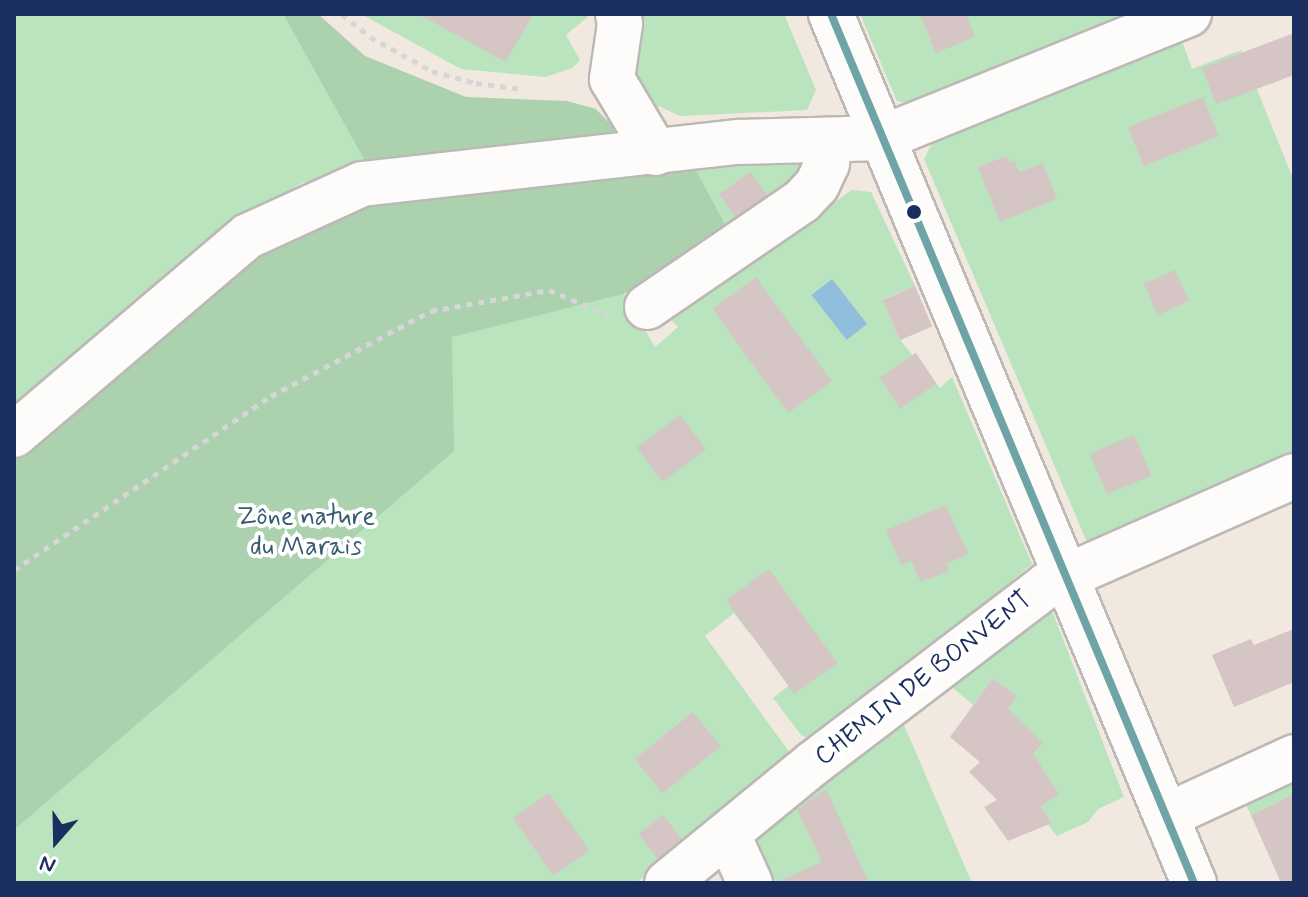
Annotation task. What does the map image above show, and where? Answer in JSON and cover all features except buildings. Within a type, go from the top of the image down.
[{"type":"street","points":[[618,14],[620,24],[612,79],[656,153]]},
{"type":"street","points":[[831,14],[1068,575],[1194,883]]},
{"type":"street","points":[[14,435],[248,236],[362,184],[739,142],[882,138],[1189,14]]},
{"type":"street","points":[[647,307],[802,201],[817,185],[827,164],[829,140]]},
{"type":"street","name":"CHEMIN DE BONVENT","points":[[667,883],[1011,609],[1068,575],[1294,476]]},
{"type":"street","points":[[1166,816],[1294,757]]},
{"type":"street","points":[[728,835],[750,883]]},
{"type":"path","points":[[342,14],[370,37],[432,71],[476,83],[521,89]]},
{"type":"path","points":[[14,570],[271,396],[431,311],[549,290],[620,320],[647,307]]},
{"type":"green space","points":[[14,14],[283,14],[371,172],[302,183],[215,237],[14,412]]},
{"type":"green space","points":[[283,14],[318,14],[365,56],[466,97],[567,101],[596,109],[624,138],[371,172]]},
{"type":"green space","points":[[361,14],[591,14],[566,35],[580,60],[572,68],[546,77],[461,69]]},
{"type":"green space","points":[[640,14],[784,14],[816,90],[807,110],[680,116],[659,106],[652,110],[634,80]]},
{"type":"green space","points":[[860,14],[1149,14],[921,107],[897,101]]},
{"type":"green space","points":[[1181,39],[1192,69],[1241,50],[1294,181],[1294,461],[1089,547],[924,159],[936,136]]},
{"type":"green space","name":"Zône nature du Marais","points":[[805,161],[807,177],[624,294],[655,347],[678,327],[670,318],[852,190],[871,192],[915,286],[883,299],[900,340],[940,388],[952,377],[1032,564],[817,741],[802,736],[773,698],[788,686],[783,607],[749,633],[734,613],[705,636],[793,757],[636,883],[14,883],[14,448],[693,165]]},
{"type":"green space","name":"Zône nature du Marais","points":[[693,165],[728,230],[623,294],[452,337],[454,451],[14,830],[14,448],[281,229],[382,196]]},
{"type":"green space","points":[[1053,613],[1124,797],[1098,809],[1088,822],[1057,836],[1048,825],[1052,823],[1041,806],[1059,795],[1004,714],[1017,696],[993,678],[973,705],[945,681],[1013,628]]},
{"type":"green space","points":[[901,718],[972,883],[767,883],[747,841]]},
{"type":"green space","points":[[1294,769],[1294,794],[1251,815],[1241,794]]},
{"type":"water","points":[[832,279],[867,324],[847,340],[812,295]]},
{"type":"transit line","points":[[831,14],[1194,883]]}]
